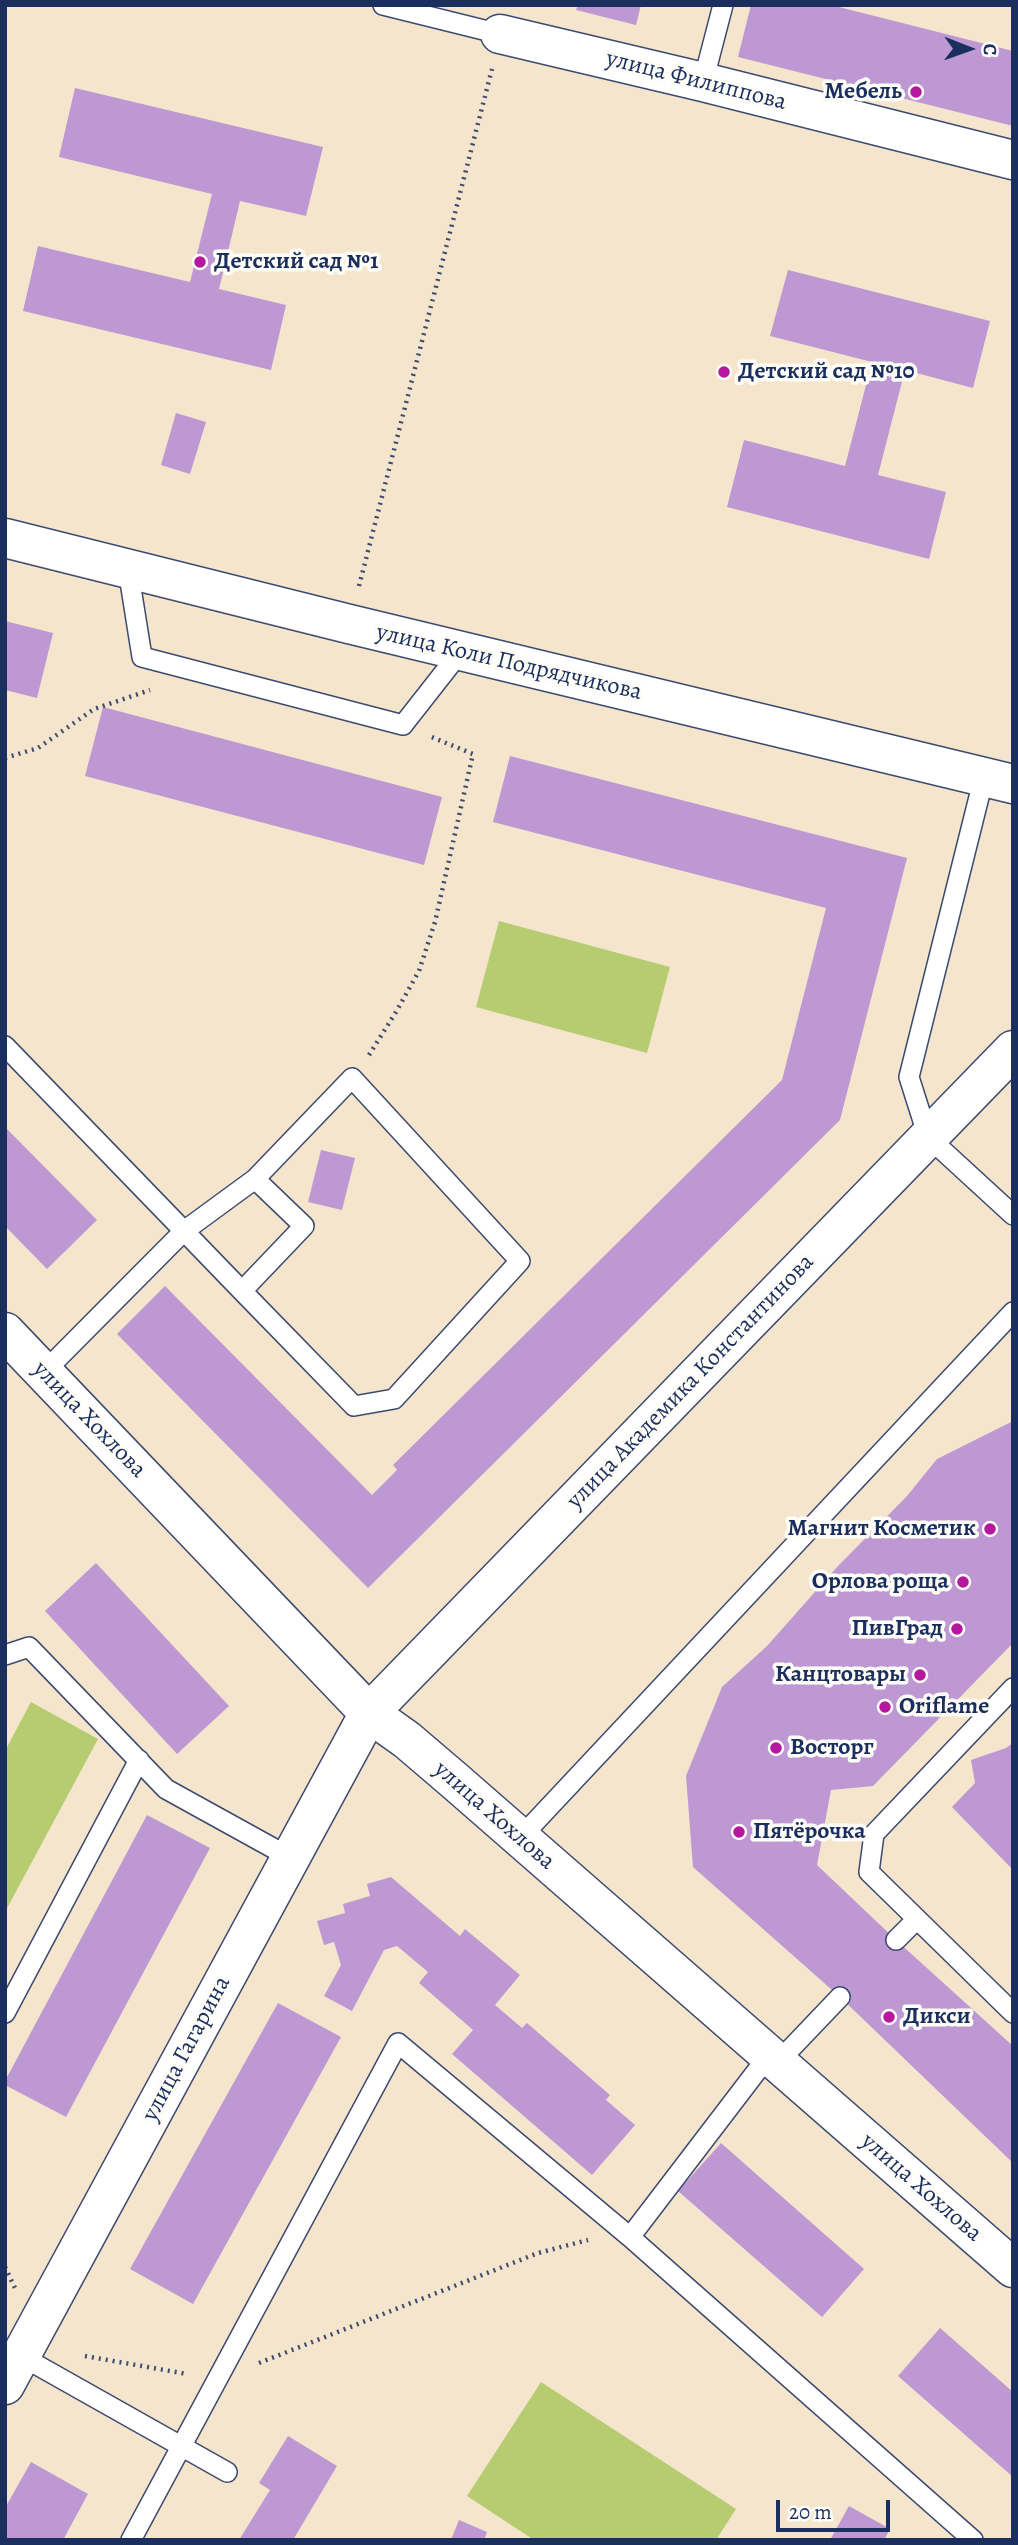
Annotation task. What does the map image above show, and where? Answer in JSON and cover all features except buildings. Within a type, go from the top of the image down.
[{"type":"street","name":"улица Филиппова","points":[[500,34],[1013,160]]},
{"type":"street","name":"улица Коли Подрядчикова","points":[[5,538],[349,624],[998,780]]},
{"type":"street","name":"улица Академика Константинова","points":[[369,1713],[1013,1050]]},
{"type":"street","name":"улица Хохлова","points":[[5,1332],[369,1713],[407,1740],[1013,2268]]},
{"type":"street","name":"улица Гагарина","points":[[13,2371],[369,1713]]},
{"type":"lane","points":[[383,5],[419,10],[500,34]]},
{"type":"lane","points":[[703,82],[723,5]]},
{"type":"lane","points":[[128,569],[142,657],[403,725],[461,651]]},
{"type":"lane","points":[[998,780],[909,1077],[928,1137],[1013,1215]]},
{"type":"lane","points":[[5,1046],[184,1231],[242,1291],[354,1406],[394,1399],[520,1261],[352,1079],[255,1179],[184,1231],[44,1372]]},
{"type":"lane","points":[[242,1291],[304,1226],[255,1179]]},
{"type":"lane","points":[[520,1838],[1013,1312]]},
{"type":"lane","points":[[5,1655],[29,1647],[166,1789],[291,1858]]},
{"type":"lane","points":[[1013,1688],[874,1834],[869,1872],[1013,2013]]},
{"type":"lane","points":[[5,2012],[139,1760]]},
{"type":"lane","points":[[896,1940],[917,1919]]},
{"type":"lane","points":[[626,2234],[773,2059],[841,1997]]},
{"type":"lane","points":[[131,2540],[398,2043],[626,2234],[973,2540]]},
{"type":"lane","points":[[13,2371],[181,2446],[227,2472]]},
{"type":"path","points":[[349,624],[500,34]]},
{"type":"path","points":[[5,758],[38,748],[94,709],[201,672]]},
{"type":"path","points":[[352,1079],[397,1012],[419,971],[436,922],[473,754],[403,725]]},
{"type":"path","points":[[81,2356],[217,2379],[538,2253],[626,2234]]},
{"type":"path","points":[[5,2267],[18,2293]]},
{"type":"green space","points":[[499,921],[670,967],[647,1053],[476,1007]]},
{"type":"green space","points":[[31,1702],[98,1739],[5,1912],[5,1751]]},
{"type":"green space","points":[[541,2382],[736,2509],[716,2540],[534,2540],[467,2496]]},
{"type":"place","name":"Мебель","points":[[916,92]]},
{"type":"place","name":"Детский сад №1","points":[[200,262]]},
{"type":"place","name":"Детский сад №10","points":[[724,372]]},
{"type":"place","name":"Магнит Косметик","points":[[990,1529]]},
{"type":"place","name":"Орлова роща","points":[[963,1582]]},
{"type":"place","name":"ПивГрад","points":[[957,1629]]},
{"type":"place","name":"Канцтовары","points":[[920,1675]]},
{"type":"place","name":"Oriflame","points":[[885,1707]]},
{"type":"place","name":"Восторг","points":[[776,1748]]},
{"type":"place","name":"Пятёрочка","points":[[739,1832]]},
{"type":"place","name":"Дикси","points":[[889,2017]]}]
